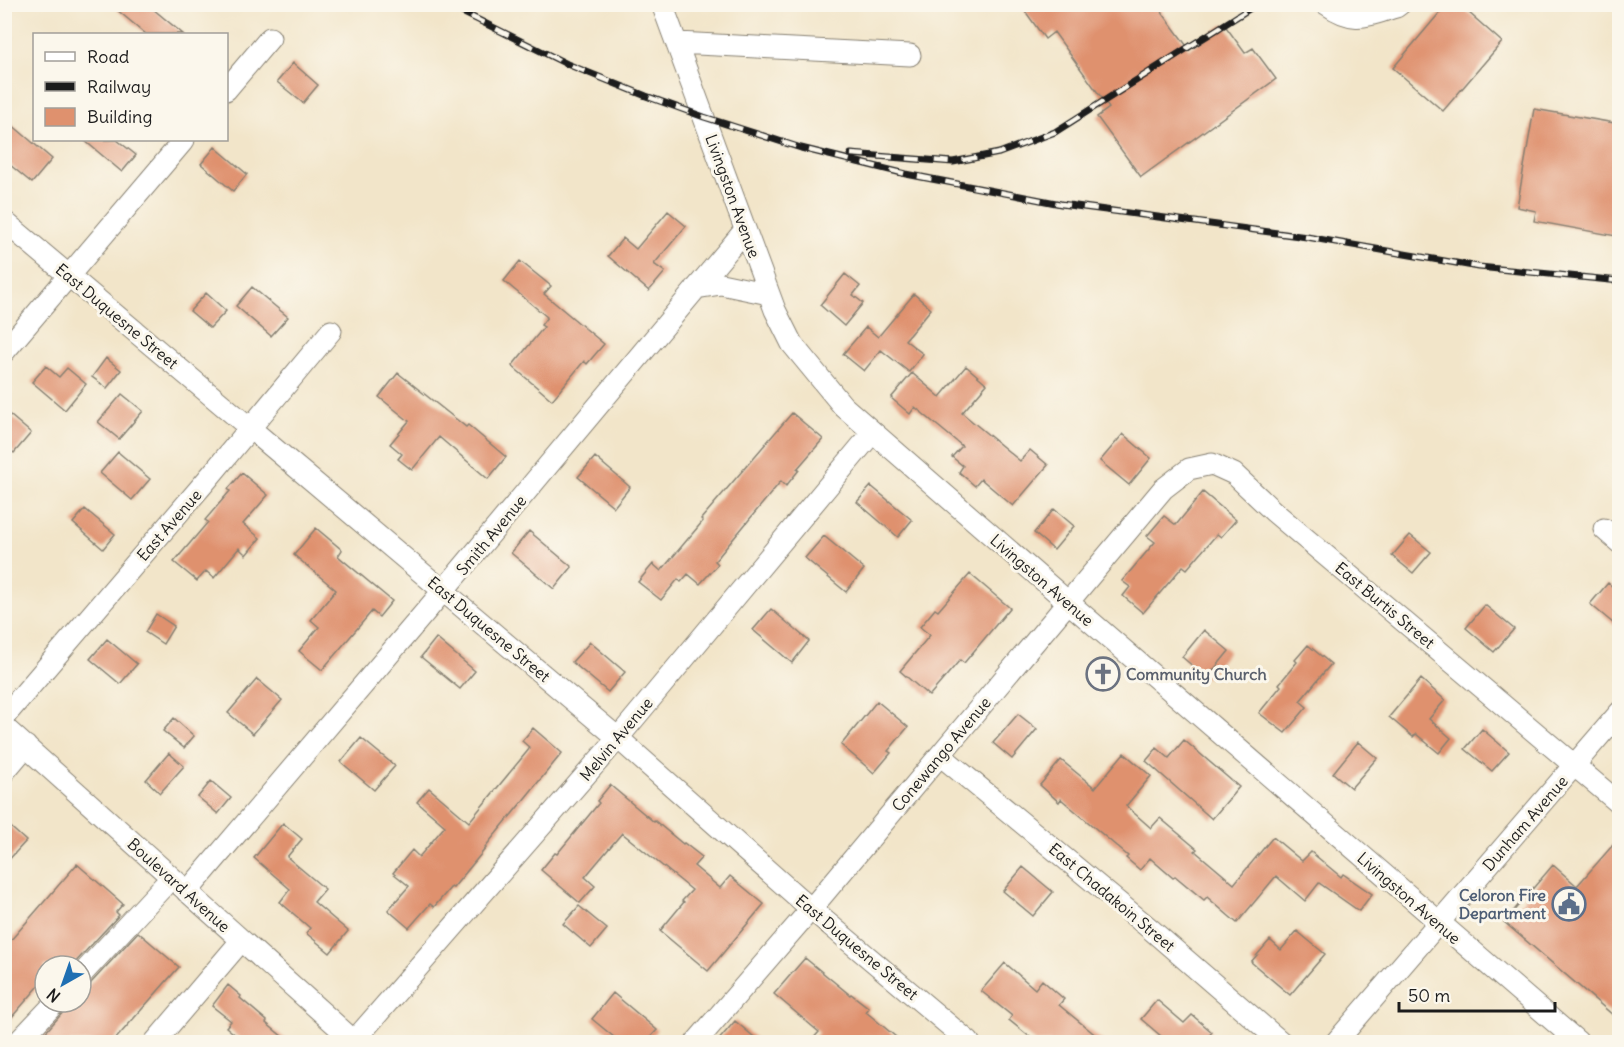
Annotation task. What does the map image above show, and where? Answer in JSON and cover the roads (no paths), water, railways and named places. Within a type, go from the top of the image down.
[{"type":"street","name":"Livingston Avenue","points":[[662,4],[775,310],[792,344],[843,406],[1578,1042]]},
{"type":"street","points":[[1326,4],[1338,13],[1354,17],[1363,17],[1400,4]]},
{"type":"street","points":[[228,88],[270,38]]},
{"type":"street","points":[[676,43],[910,55]]},
{"type":"street","points":[[4,352],[183,141]]},
{"type":"street","name":"East Duquesne Street","points":[[4,221],[618,738],[811,909],[969,1042]]},
{"type":"street","name":"Smith Avenue","points":[[187,892],[444,591],[745,230]]},
{"type":"street","points":[[696,288],[721,284],[769,294]]},
{"type":"street","name":"East Avenue","points":[[4,717],[331,331]]},
{"type":"street","name":"Melvin Avenue","points":[[354,1042],[618,738],[873,432]]},
{"type":"street","name":"East Burtis Street","points":[[1189,469],[1212,464],[1234,474],[1273,511],[1620,804]]},
{"type":"street","name":"Conewango Avenue","points":[[696,1042],[811,909],[1163,489],[1189,469]]},
{"type":"street","name":"Dunham Avenue","points":[[1336,1042],[1620,712]]},
{"type":"street","name":"Boulevard Avenue","points":[[4,727],[354,1042]]},
{"type":"street","points":[[4,772],[26,746]]},
{"type":"street","name":"East Chadakoin Street","points":[[940,755],[1148,927],[1281,1042]]},
{"type":"street","points":[[93,962],[171,878]]},
{"type":"street","points":[[155,1042],[241,941]]},
{"type":"street","points":[[18,1042],[45,1014]]},
{"type":"railway","points":[[446,4],[567,64],[646,96],[801,148],[906,174],[1061,204],[1307,237],[1479,267],[1620,281]]},
{"type":"railway","points":[[851,154],[953,162],[999,153],[1055,132],[1252,7]]},
{"type":"place","name":"Community Church","points":[[1103,674]]},
{"type":"place","name":"Celoron Fire Department","points":[[1569,904]]}]
